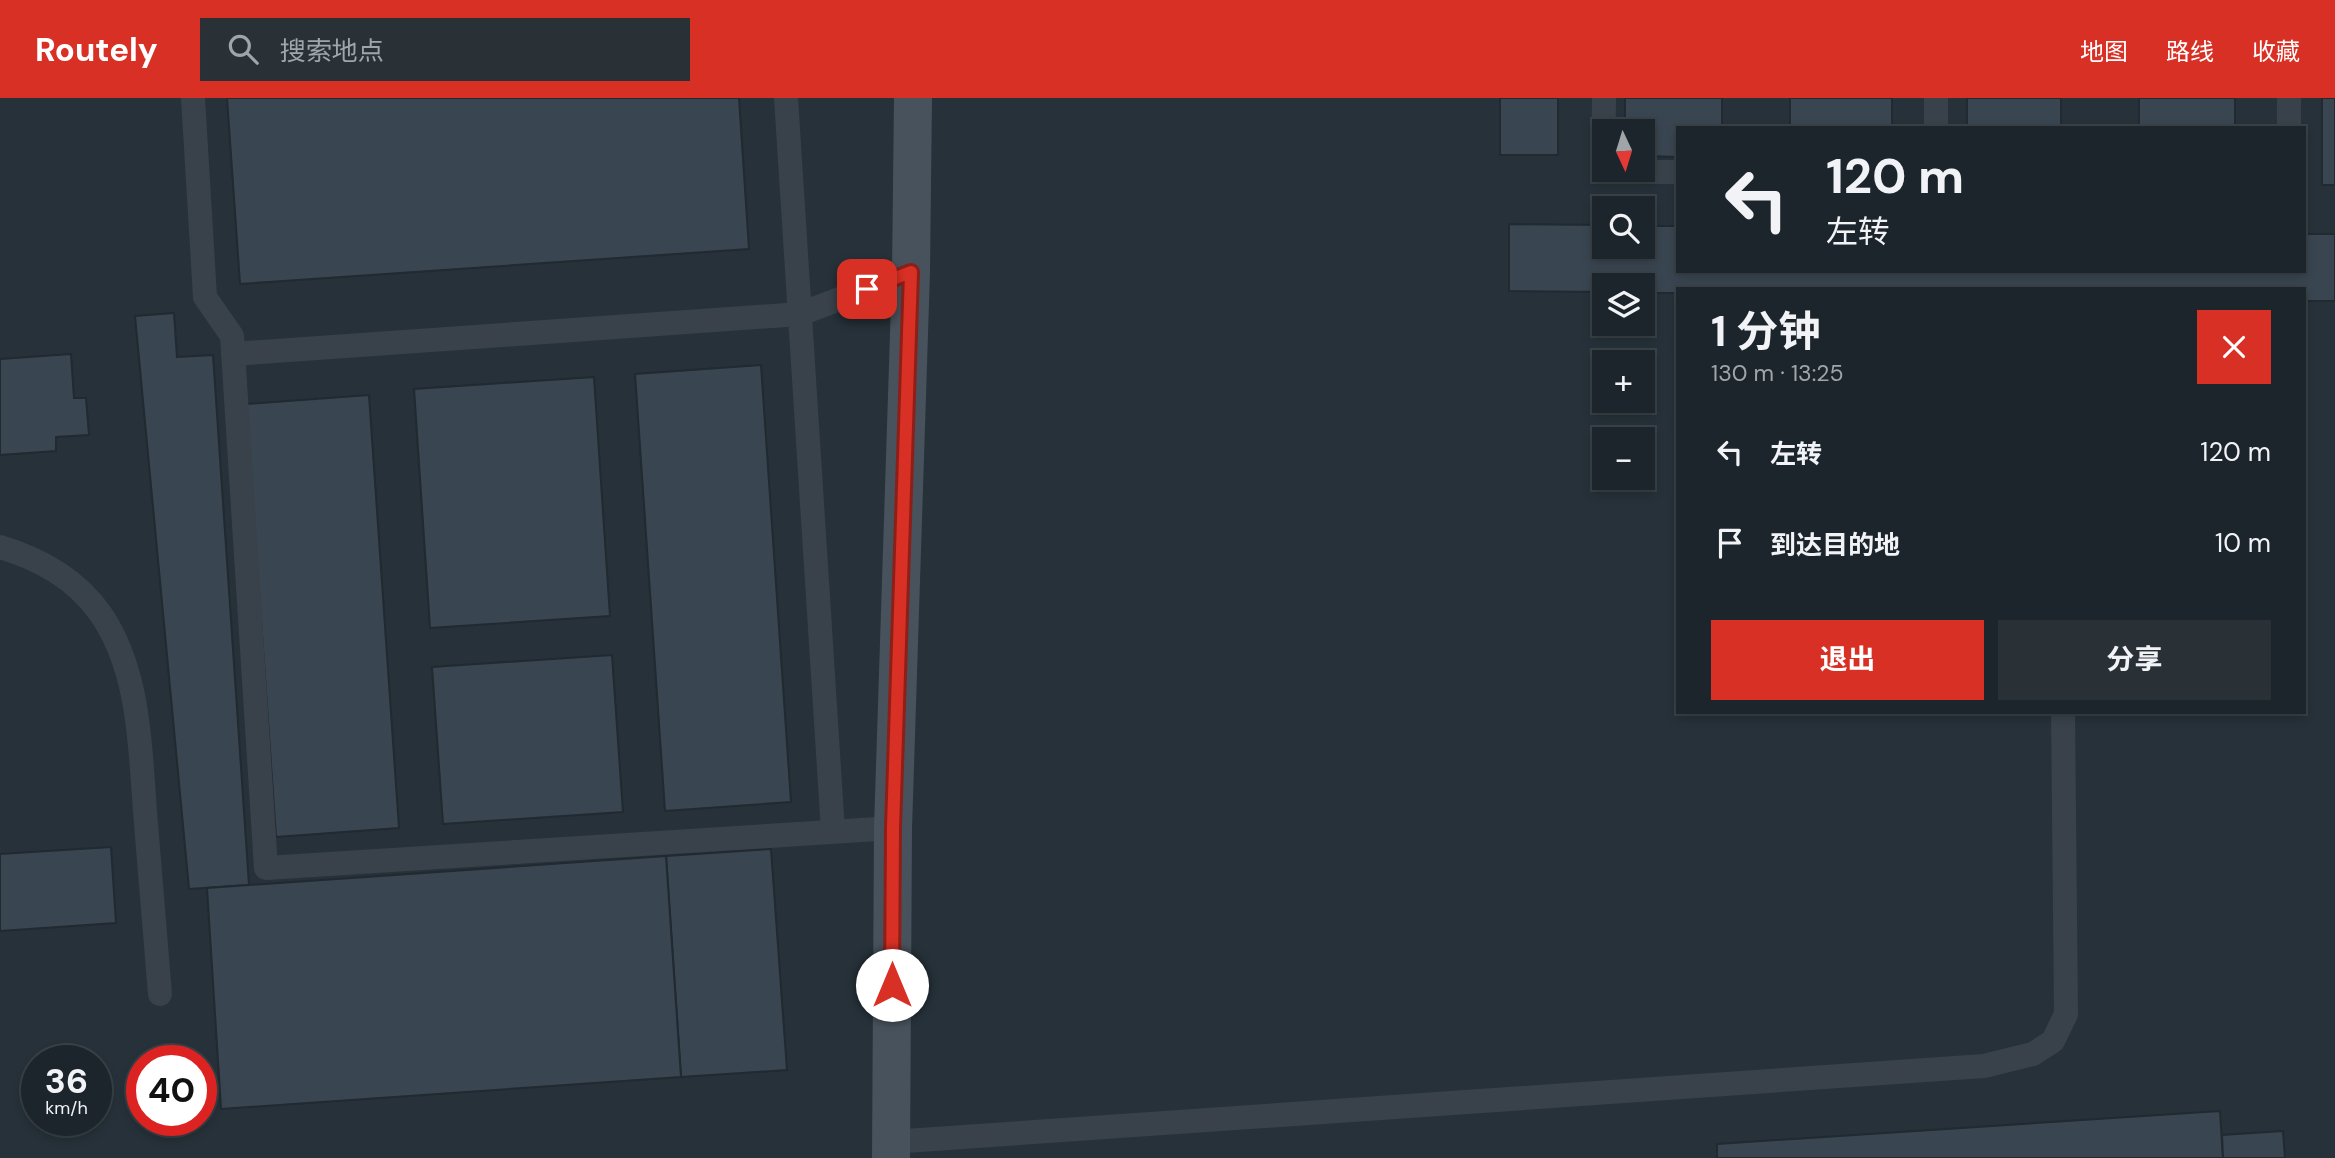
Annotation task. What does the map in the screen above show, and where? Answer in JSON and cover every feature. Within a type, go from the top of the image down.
[{"type":"street","points":[[891,1150],[893,828],[911,272],[913,98]]},
{"type":"lane","points":[[193,98],[205,297],[232,336],[266,868],[893,828]]},
{"type":"lane","points":[[786,98],[833,831]]},
{"type":"lane","points":[[1604,98],[1604,172],[1676,172]]},
{"type":"lane","points":[[1936,98],[1936,126]]},
{"type":"lane","points":[[2289,98],[2289,126]]},
{"type":"lane","points":[[233,354],[800,314],[911,272]]},
{"type":"lane","points":[[0,547],[34,558],[64,575],[100,613],[125,662],[138,727],[160,994]]},
{"type":"lane","points":[[891,1150],[1984,1066],[2033,1054],[2053,1041],[2066,1014],[2063,714]]},
{"type":"building","points":[[227,98],[739,98],[749,249],[240,284]]},
{"type":"building","points":[[1500,98],[1558,98],[1558,155],[1500,155]]},
{"type":"building","points":[[1625,98],[1722,98],[1722,126],[1676,126],[1676,157],[1656,156],[1656,119],[1625,119]]},
{"type":"building","points":[[1790,98],[1892,98],[1892,126],[1790,126]]},
{"type":"building","points":[[1967,98],[2061,98],[2061,126],[1967,126]]},
{"type":"building","points":[[2139,98],[2235,98],[2235,126],[2139,126]]},
{"type":"building","points":[[2322,98],[2335,98],[2335,185],[2322,185]]},
{"type":"building","points":[[1509,224],[1592,225],[1592,259],[1655,259],[1655,226],[1676,226],[1676,273],[2306,273],[2306,234],[2335,234],[2335,301],[2306,301],[2306,287],[1676,287],[1676,293],[1655,293],[1655,273],[1592,273],[1592,292],[1509,291]]},
{"type":"building","points":[[174,313],[177,357],[213,355],[249,885],[189,889],[135,316]]},
{"type":"building","points":[[71,354],[74,398],[86,398],[89,435],[56,437],[56,451],[0,455],[0,359]]},
{"type":"building","points":[[761,365],[791,802],[665,811],[635,374]]},
{"type":"building","points":[[594,377],[610,616],[430,628],[414,389]]},
{"type":"building","points":[[369,395],[399,828],[276,837],[246,404]]},
{"type":"building","points":[[612,655],[623,812],[443,824],[432,667]]},
{"type":"building","points":[[111,847],[116,923],[0,931],[0,854]]},
{"type":"building","points":[[771,849],[787,1070],[681,1077],[666,856]]},
{"type":"building","points":[[666,856],[681,1077],[221,1109],[207,888]]},
{"type":"building","points":[[2220,1111],[2223,1158],[1717,1158],[1717,1144]]},
{"type":"building","points":[[2283,1131],[2285,1158],[2223,1158],[2222,1135]]},
{"type":"route","points":[[867,289],[911,272],[893,828],[892,985]]}]
